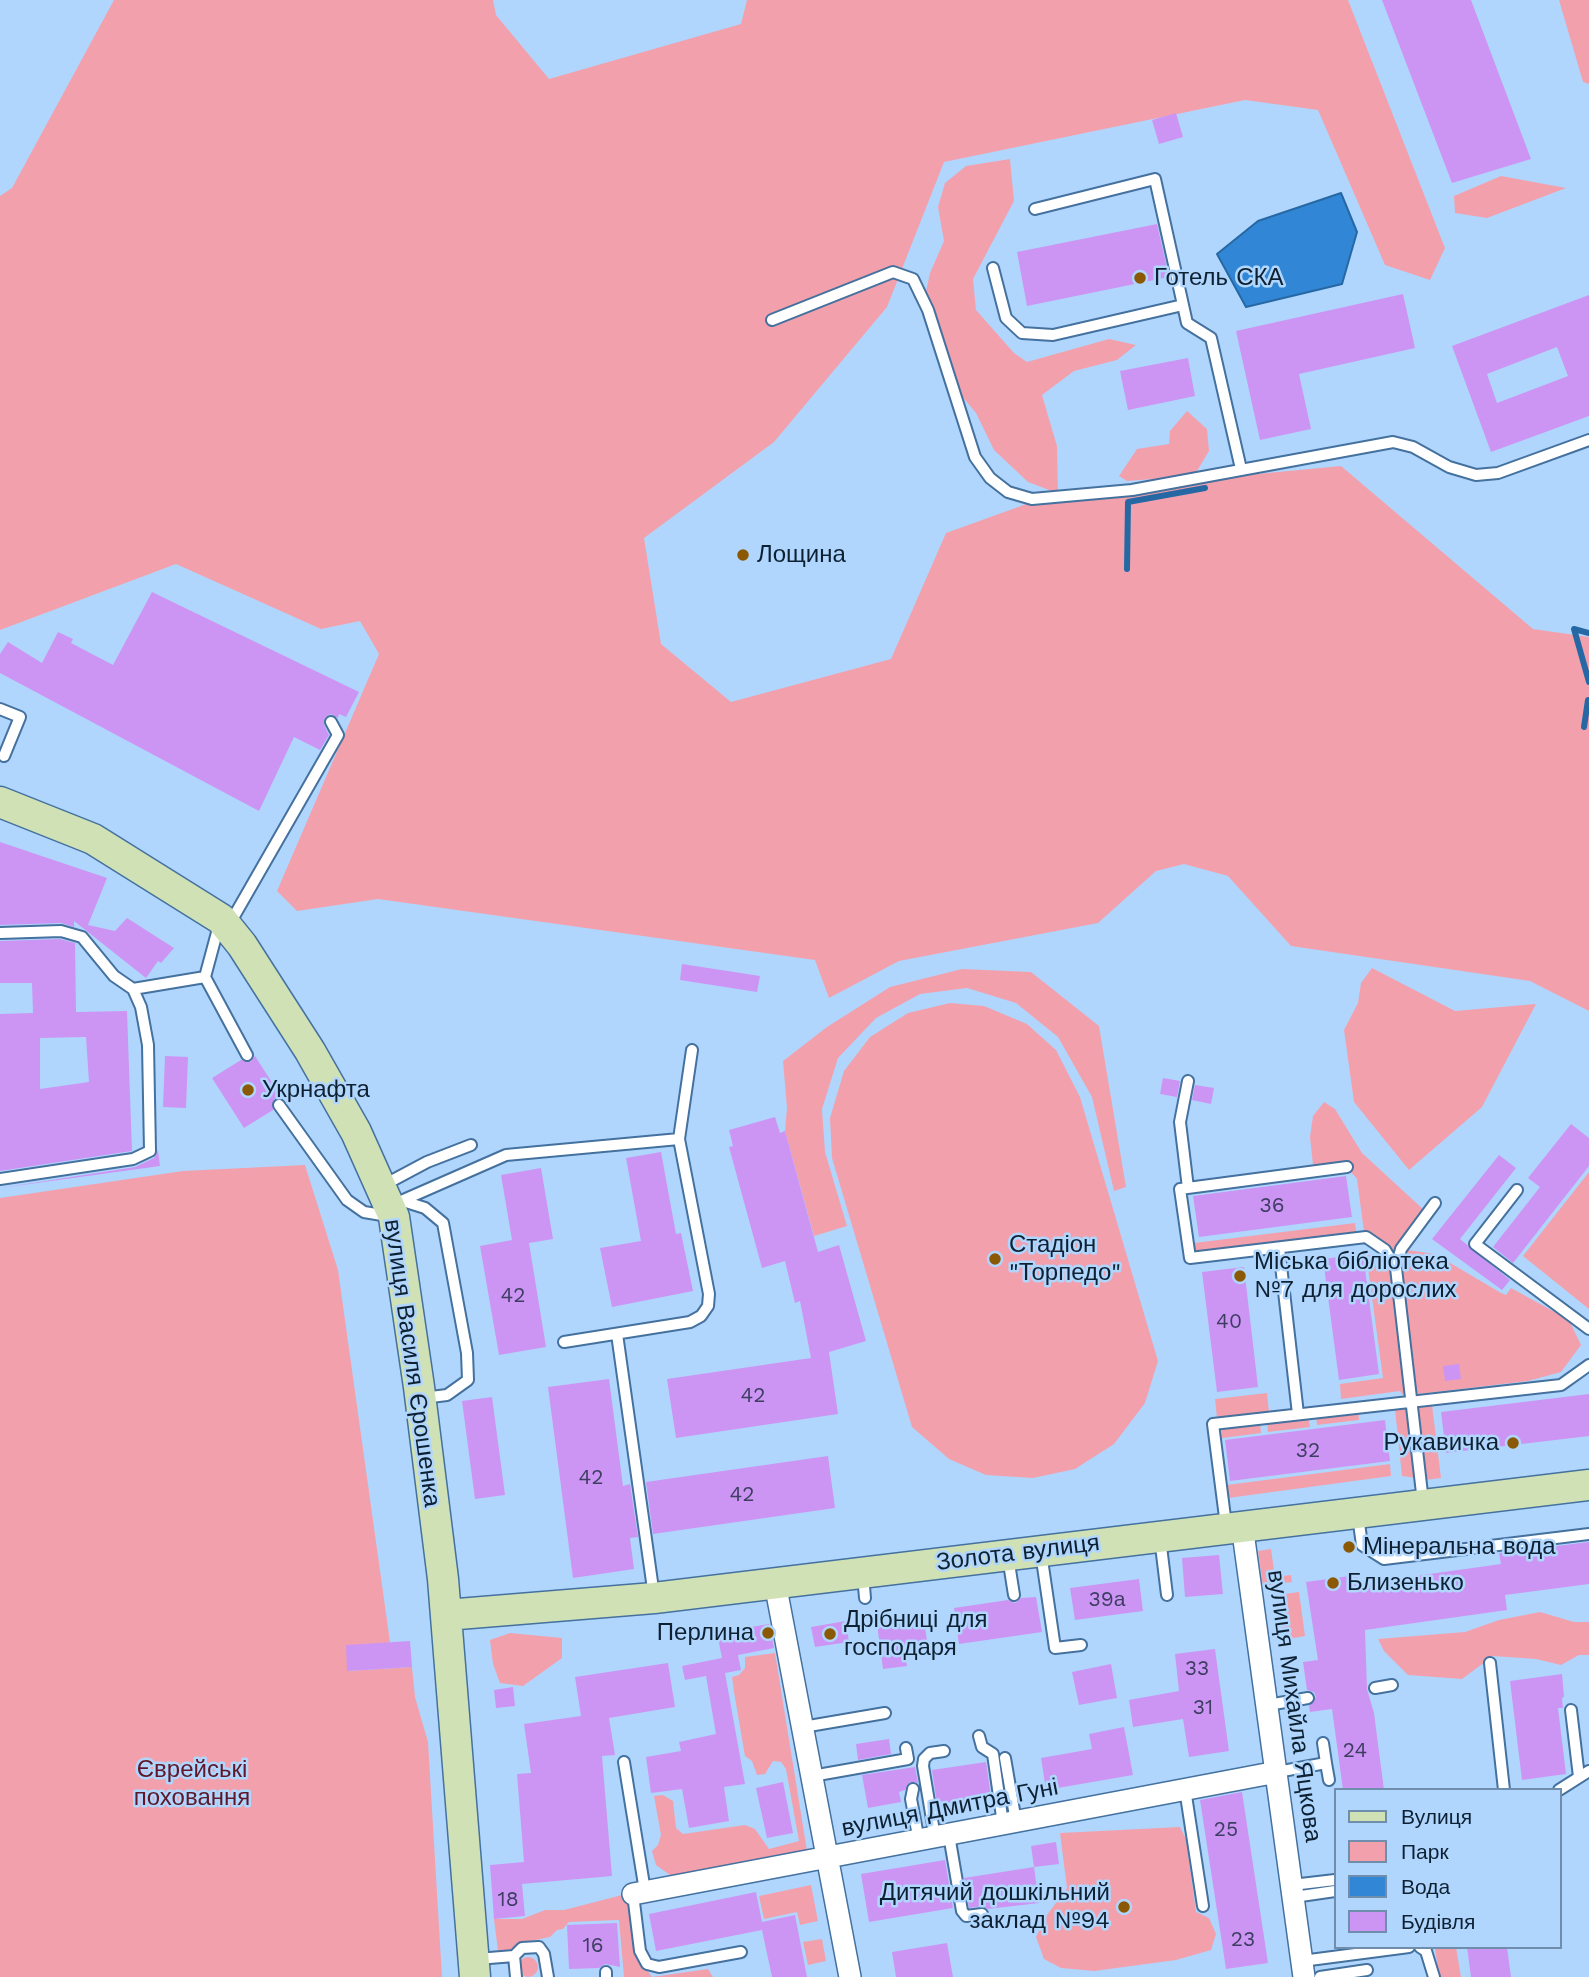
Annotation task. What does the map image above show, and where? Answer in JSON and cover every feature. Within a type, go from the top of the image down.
[{"type":"main road","name":"вулиця Василя Єрошенка","points":[[0,802],[93,839],[225,923],[310,1051],[391,1203],[421,1399],[446,1615],[475,1968]]},
{"type":"main road","name":"Золота вулиця","points":[[446,1615],[654,1598],[775,1583],[864,1585],[1040,1550],[1589,1485]]},
{"type":"street","name":"вулиця Михайла Яцкова","points":[[1234,1526],[1268,1705],[1303,1969]]},
{"type":"street","points":[[775,1583],[850,1977]]},
{"type":"street","name":"вулиця Дмитра Гуні","points":[[639,1893],[1277,1772]]},
{"type":"lane","points":[[1035,209],[1155,179],[1187,323],[1211,338],[1241,469]]},
{"type":"lane","points":[[993,268],[1006,318],[1022,333],[1053,335],[1183,305]]},
{"type":"lane","points":[[772,320],[893,272],[914,279],[928,310],[975,457],[990,478],[1008,492],[1032,499],[1132,490],[1393,442],[1413,447],[1449,467],[1476,475],[1498,473],[1589,440]]},
{"type":"lane","points":[[0,709],[20,717],[1,759]]},
{"type":"lane","points":[[247,1055],[205,977],[225,923],[338,735],[331,722]]},
{"type":"lane","points":[[0,933],[61,931],[82,937],[114,976],[133,989],[141,1007],[148,1045],[150,1152],[133,1159],[0,1179]]},
{"type":"lane","points":[[133,989],[205,977]]},
{"type":"lane","points":[[564,1342],[690,1322],[701,1316],[708,1306],[709,1294],[680,1139],[692,1050]]},
{"type":"lane","points":[[1188,1081],[1180,1122],[1188,1188]]},
{"type":"lane","points":[[279,1105],[347,1200],[364,1212],[506,1155],[680,1139]]},
{"type":"lane","points":[[391,1203],[471,1145]]},
{"type":"lane","points":[[1347,1167],[1180,1189],[1190,1258],[1366,1237],[1385,1250],[1396,1269]]},
{"type":"lane","points":[[1517,1190],[1475,1244],[1589,1329]]},
{"type":"lane","points":[[391,1203],[425,1208],[443,1223],[467,1353],[468,1380],[447,1395],[421,1399]]},
{"type":"lane","points":[[1424,1505],[1414,1400],[1396,1269],[1401,1248],[1435,1203]]},
{"type":"lane","points":[[1279,1248],[1298,1414]]},
{"type":"lane","points":[[617,1334],[654,1598]]},
{"type":"lane","points":[[1234,1526],[1213,1424],[1562,1385],[1589,1365]]},
{"type":"lane","points":[[1358,1513],[1362,1545],[1384,1559],[1589,1534]]},
{"type":"lane","points":[[1160,1535],[1167,1595]]},
{"type":"lane","points":[[1040,1550],[1055,1648],[1081,1645]]},
{"type":"lane","points":[[1007,1555],[1014,1595]]},
{"type":"lane","points":[[1490,1663],[1504,1788]]},
{"type":"lane","points":[[1375,1688],[1392,1685]]},
{"type":"lane","points":[[1268,1705],[1308,1698]]},
{"type":"lane","points":[[1561,1789],[1584,1774],[1571,1710]]},
{"type":"lane","points":[[803,1727],[884,1713]]},
{"type":"lane","points":[[979,1736],[982,1747],[993,1754],[1010,1823]]},
{"type":"lane","points":[[1323,1743],[1329,1780]]},
{"type":"lane","points":[[812,1776],[908,1759],[906,1748]]},
{"type":"lane","points":[[934,1838],[923,1766],[924,1759],[930,1753],[944,1751]]},
{"type":"lane","points":[[1005,1758],[1010,1823]]},
{"type":"lane","points":[[624,1762],[639,1893],[640,1951],[647,1964],[659,1967],[741,1952]]},
{"type":"lane","points":[[1277,1772],[1326,1763]]},
{"type":"lane","points":[[913,1789],[911,1799],[934,1838],[962,1911],[966,1916],[982,1914]]},
{"type":"lane","points":[[1185,1789],[1203,1906]]},
{"type":"lane","points":[[1293,1891],[1334,1880]]},
{"type":"lane","points":[[1293,1891],[1334,1891]]},
{"type":"lane","points":[[475,1968],[514,1956],[522,1948],[539,1947],[544,1954],[548,1977]]},
{"type":"lane","points":[[1303,1969],[1399,1949]]},
{"type":"lane","points":[[1423,1949],[1434,1977]]},
{"type":"lane","points":[[514,1956],[516,1977]]},
{"type":"lane","points":[[1320,1977],[1367,1970]]},
{"type":"green space","points":[[114,0],[493,0],[496,15],[549,79],[741,24],[747,0],[1348,0],[1445,248],[1430,280],[1385,265],[1318,110],[1245,100],[944,162],[887,307],[774,442],[644,538],[661,644],[731,702],[891,659],[946,533],[1057,493],[1028,482],[994,450],[976,413],[950,382],[924,301],[930,273],[944,241],[938,207],[945,183],[966,166],[1010,159],[1014,201],[973,279],[976,310],[1014,353],[1027,362],[1109,339],[1136,345],[1117,360],[1074,371],[1042,395],[1057,446],[1058,493],[1341,466],[1533,629],[1589,637],[1589,1011],[1530,981],[1291,946],[1228,876],[1184,864],[1156,871],[1098,923],[899,961],[829,998],[815,960],[378,899],[297,911],[277,891],[379,654],[360,621],[321,629],[176,564],[0,630],[0,196],[12,188]]},
{"type":"green space","points":[[1559,0],[1589,0],[1589,84],[1583,82]]},
{"type":"green space","points":[[1501,176],[1566,188],[1487,218],[1455,213],[1454,196]]},
{"type":"green space","points":[[1187,411],[1207,429],[1209,451],[1194,476],[1127,481],[1119,476],[1137,449],[1169,444],[1170,431]]},
{"type":"green space","points":[[1372,968],[1455,1011],[1536,1004],[1482,1107],[1409,1170],[1354,1102],[1344,1030],[1358,1003],[1361,983]]},
{"type":"green space","points":[[962,969],[1031,972],[1099,1026],[1126,1187],[1114,1191],[1092,1097],[1058,1037],[1016,1003],[967,988],[920,994],[876,1018],[838,1058],[822,1109],[825,1152],[847,1226],[814,1236],[785,1131],[787,1108],[783,1061],[827,1027],[890,987]]},
{"type":"green space","name":"Стадіон \"Торпедо\"","points":[[950,1003],[984,1006],[1027,1024],[1056,1050],[1080,1097],[1158,1361],[1145,1403],[1114,1444],[1075,1469],[1033,1478],[986,1475],[949,1459],[912,1427],[832,1158],[830,1118],[844,1071],[870,1037],[908,1013]]},
{"type":"green space","points":[[1324,1102],[1335,1109],[1362,1153],[1424,1210],[1409,1227],[1394,1260],[1407,1250],[1435,1254],[1501,1293],[1506,1295],[1511,1288],[1569,1320],[1581,1345],[1561,1372],[1528,1381],[1403,1395],[1400,1391],[1341,1399],[1340,1384],[1383,1378],[1366,1254],[1379,1257],[1384,1253],[1364,1232],[1357,1179],[1345,1165],[1313,1165],[1310,1137],[1313,1116]]},
{"type":"green space","name":"Єврейські поховання","points":[[305,1165],[338,1270],[390,1642],[347,1671],[412,1667],[415,1697],[428,1742],[442,1977],[0,1977],[0,1198],[183,1171]]},
{"type":"green space","points":[[1589,1172],[1589,1309],[1523,1256]]},
{"type":"green space","points":[[1355,1223],[1357,1236],[1195,1256],[1194,1243]]},
{"type":"green space","points":[[1267,1393],[1269,1412],[1217,1418],[1215,1399]]},
{"type":"green space","points":[[1432,1405],[1441,1478],[1425,1480],[1417,1407]]},
{"type":"green space","points":[[1409,1408],[1417,1478],[1402,1476],[1395,1409]]},
{"type":"green space","points":[[1358,1410],[1359,1420],[1317,1425],[1316,1415]]},
{"type":"green space","points":[[1308,1416],[1310,1427],[1268,1432],[1267,1421]]},
{"type":"green space","points":[[1260,1421],[1261,1433],[1222,1438],[1221,1425]]},
{"type":"green space","points":[[1390,1464],[1391,1476],[1228,1498],[1227,1485]]},
{"type":"green space","points":[[1271,1549],[1275,1577],[1291,1575],[1292,1582],[1263,1586],[1258,1551]]},
{"type":"green space","points":[[1299,1592],[1305,1636],[1283,1640],[1277,1595]]},
{"type":"green space","points":[[1540,1612],[1574,1622],[1589,1622],[1589,1655],[1579,1655],[1561,1665],[1536,1659],[1493,1656],[1462,1679],[1408,1675],[1384,1651],[1378,1639],[1465,1632],[1499,1620]]},
{"type":"green space","points":[[510,1633],[562,1638],[562,1658],[523,1686],[500,1683],[493,1664],[490,1640]]},
{"type":"green space","points":[[775,1653],[807,1851],[674,1878],[656,1865],[652,1851],[658,1845],[661,1835],[654,1796],[663,1795],[673,1801],[676,1828],[683,1834],[745,1825],[755,1829],[769,1849],[799,1841],[786,1769],[781,1762],[773,1761],[765,1774],[757,1775],[752,1761],[745,1756],[732,1677],[739,1675],[745,1668],[745,1657]]},
{"type":"green space","name":"Дитячий дошкільний заклад №94","points":[[1180,1827],[1186,1839],[1196,1912],[1209,1918],[1216,1934],[1211,1950],[1176,1960],[1094,1971],[1061,1968],[1044,1959],[1036,1937],[1047,1915],[1067,1888],[1060,1833]]},
{"type":"green space","points":[[811,1885],[818,1921],[800,1925],[797,1912],[764,1919],[759,1896]]},
{"type":"green space","points":[[626,1894],[639,1959],[652,1977],[624,1977],[619,1920],[569,1922],[550,1937],[525,1942],[510,1951],[498,1951],[494,1919],[522,1919],[545,1910],[564,1910]]},
{"type":"green space","points":[[822,1939],[826,1961],[808,1965],[803,1942]]},
{"type":"green space","points":[[1435,1949],[1456,1949],[1461,1977],[1439,1977]]},
{"type":"green space","points":[[524,1957],[532,1957],[538,1967],[532,1977],[524,1977],[518,1971],[518,1963]]},
{"type":"green space","points":[[708,1969],[713,1977],[652,1977]]},
{"type":"water","points":[[1341,193],[1357,232],[1342,284],[1246,307],[1217,254],[1258,221]]},
{"type":"building","points":[[1382,0],[1471,0],[1531,159],[1452,183]]},
{"type":"building","points":[[1176,113],[1183,137],[1159,144],[1152,120]]},
{"type":"building","points":[[1157,224],[1169,277],[1027,306],[1017,252]]},
{"type":"building","points":[[1403,294],[1415,348],[1299,374],[1311,429],[1260,440],[1236,331]]},
{"type":"building","points":[[1589,295],[1589,416],[1491,452],[1452,346]],"holes":[[[1557,347],[1568,376],[1497,403],[1487,374]]]},
{"type":"building","points":[[1188,358],[1195,396],[1128,410],[1120,371]]},
{"type":"building","points":[[152,592],[359,692],[346,717],[339,714],[338,718],[331,714],[325,717],[324,725],[329,735],[320,750],[294,737],[259,811],[0,673],[0,654],[8,642],[42,663],[58,632],[73,639],[71,643],[113,665]]},
{"type":"building","points":[[0,842],[107,878],[88,925],[115,931],[127,918],[174,948],[161,963],[158,961],[146,978],[74,921],[74,927],[61,923],[0,925]]},
{"type":"building","points":[[60,939],[75,943],[76,1012],[127,1011],[132,1151],[0,1171],[0,1014],[33,1013],[32,983],[0,983],[0,941]],"holes":[[[86,1037],[89,1082],[40,1089],[40,1038]]]},
{"type":"building","points":[[682,964],[760,976],[757,992],[680,980]]},
{"type":"building","points":[[165,1056],[188,1057],[186,1108],[163,1107]]},
{"type":"building","name":"Укрнафта","points":[[255,1056],[282,1098],[274,1099],[273,1110],[244,1128],[212,1078],[241,1060],[250,1062]]},
{"type":"building","points":[[1163,1078],[1180,1081],[1177,1097],[1160,1094]]},
{"type":"building","points":[[1195,1085],[1214,1088],[1211,1104],[1192,1100]]},
{"type":"building","points":[[775,1117],[780,1133],[785,1131],[818,1252],[839,1245],[866,1341],[829,1352],[838,1414],[676,1438],[667,1379],[811,1358],[800,1301],[795,1303],[785,1261],[762,1268],[729,1147],[733,1146],[729,1130]]},
{"type":"building","points":[[1571,1124],[1589,1138],[1589,1166],[1513,1263],[1493,1247],[1540,1187],[1528,1178]]},
{"type":"building","points":[[158,1150],[160,1166],[0,1188],[135,1167],[154,1158]]},
{"type":"building","points":[[661,1152],[676,1234],[681,1233],[693,1291],[612,1307],[600,1248],[641,1241],[626,1158]]},
{"type":"building","points":[[1499,1155],[1516,1168],[1460,1239],[1510,1280],[1502,1290],[1432,1239]]},
{"type":"building","points":[[541,1168],[553,1239],[529,1243],[546,1347],[499,1355],[480,1246],[512,1240],[501,1175]]},
{"type":"building","points":[[1346,1176],[1352,1217],[1199,1237],[1193,1196]]},
{"type":"building","points":[[1363,1254],[1379,1374],[1339,1380],[1323,1259]]},
{"type":"building","points":[[1244,1267],[1258,1387],[1217,1392],[1202,1272]]},
{"type":"building","points":[[1459,1364],[1461,1379],[1445,1381],[1443,1366]]},
{"type":"building","points":[[609,1379],[623,1486],[630,1484],[638,1537],[630,1538],[634,1569],[573,1578],[548,1387]]},
{"type":"building","points":[[1589,1394],[1589,1436],[1446,1453],[1441,1412]]},
{"type":"building","points":[[492,1397],[505,1495],[475,1499],[462,1401]]},
{"type":"building","points":[[1385,1420],[1390,1461],[1230,1481],[1225,1440]]},
{"type":"building","points":[[828,1456],[835,1508],[653,1534],[646,1482]]},
{"type":"building","points":[[1589,1542],[1589,1584],[1505,1595],[1507,1610],[1365,1630],[1367,1689],[1374,1713],[1384,1788],[1343,1788],[1332,1709],[1310,1712],[1309,1706],[1316,1697],[1314,1692],[1307,1690],[1303,1662],[1318,1660],[1306,1582],[1357,1575],[1358,1584],[1501,1564],[1499,1553]]},
{"type":"building","points":[[1219,1555],[1223,1594],[1185,1597],[1182,1558]]},
{"type":"building","points":[[1139,1579],[1143,1611],[1075,1620],[1070,1588]]},
{"type":"building","points":[[1036,1597],[1042,1632],[959,1644],[954,1608],[1008,1600],[1015,1603],[1021,1598]]},
{"type":"building","points":[[924,1618],[928,1649],[905,1652],[907,1666],[883,1669],[877,1624]]},
{"type":"building","name":"Дрібниці для господаря","points":[[846,1621],[849,1642],[815,1647],[811,1627]]},
{"type":"building","points":[[769,1624],[774,1648],[738,1655],[741,1670],[725,1673],[745,1784],[724,1787],[729,1821],[689,1828],[682,1789],[651,1793],[646,1757],[681,1751],[679,1742],[716,1734],[706,1676],[685,1680],[682,1666],[722,1658],[717,1633]]},
{"type":"building","points":[[410,1641],[412,1667],[347,1671],[346,1645]]},
{"type":"building","points":[[1215,1649],[1229,1751],[1189,1757],[1183,1719],[1133,1727],[1129,1700],[1179,1691],[1175,1654]]},
{"type":"building","points":[[668,1663],[675,1707],[609,1718],[615,1755],[602,1756],[612,1876],[522,1884],[525,1916],[494,1919],[490,1865],[524,1862],[517,1774],[531,1773],[524,1724],[581,1716],[575,1677]]},
{"type":"building","points":[[1111,1664],[1117,1698],[1079,1705],[1072,1672]]},
{"type":"building","points":[[1562,1674],[1563,1708],[1558,1708],[1566,1774],[1522,1780],[1510,1681]]},
{"type":"building","points":[[513,1687],[515,1706],[496,1708],[494,1690]]},
{"type":"building","points":[[1124,1727],[1133,1775],[1046,1790],[1041,1758],[1092,1749],[1089,1734]]},
{"type":"building","points":[[889,1739],[891,1754],[858,1760],[856,1744]]},
{"type":"building","points":[[986,1762],[991,1797],[937,1804],[932,1770]]},
{"type":"building","points":[[915,1767],[918,1783],[910,1782],[905,1790],[899,1792],[901,1802],[868,1808],[862,1775]]},
{"type":"building","points":[[783,1782],[793,1833],[767,1838],[756,1788]]},
{"type":"building","points":[[1242,1792],[1268,1963],[1226,1969],[1200,1800]]},
{"type":"building","points":[[1056,1842],[1059,1864],[1034,1867],[1031,1846]]},
{"type":"building","points":[[945,1860],[953,1908],[869,1922],[861,1874]]},
{"type":"building","points":[[1034,1867],[1039,1903],[988,1909],[982,1906],[969,1908],[964,1878]]},
{"type":"building","points":[[756,1892],[762,1922],[795,1915],[807,1977],[772,1977],[762,1930],[656,1951],[649,1914]]},
{"type":"building","points":[[617,1923],[620,1967],[605,1964],[599,1968],[569,1969],[567,1925]]},
{"type":"building","points":[[947,1943],[953,1977],[896,1977],[892,1952]]},
{"type":"building","points":[[1467,1949],[1507,1949],[1511,1977],[1471,1977]]},
{"type":"waterway","points":[[1127,569],[1128,502],[1205,488]]},
{"type":"waterway","points":[[1589,633],[1574,629],[1589,682]]},
{"type":"waterway","points":[[1584,727],[1588,700]]},
{"type":"place","name":"Готель СКА","points":[[1140,278]]},
{"type":"place","name":"Лощина","points":[[743,555]]},
{"type":"place","name":"Укрнафта","points":[[248,1090]]},
{"type":"place","name":"Стадіон \"Торпедо\"","points":[[995,1259]]},
{"type":"place","name":"Міська бібліотека №7 для дорослих","points":[[1240,1276]]},
{"type":"place","name":"Рукавичка","points":[[1513,1443]]},
{"type":"place","name":"Мінеральна вода","points":[[1349,1547]]},
{"type":"place","name":"Близенько","points":[[1333,1583]]},
{"type":"place","name":"Перлина","points":[[768,1633]]},
{"type":"place","name":"Дрібниці для господаря","points":[[830,1634]]},
{"type":"place","name":"Дитячий дошкільний заклад №94","points":[[1124,1907]]}]
